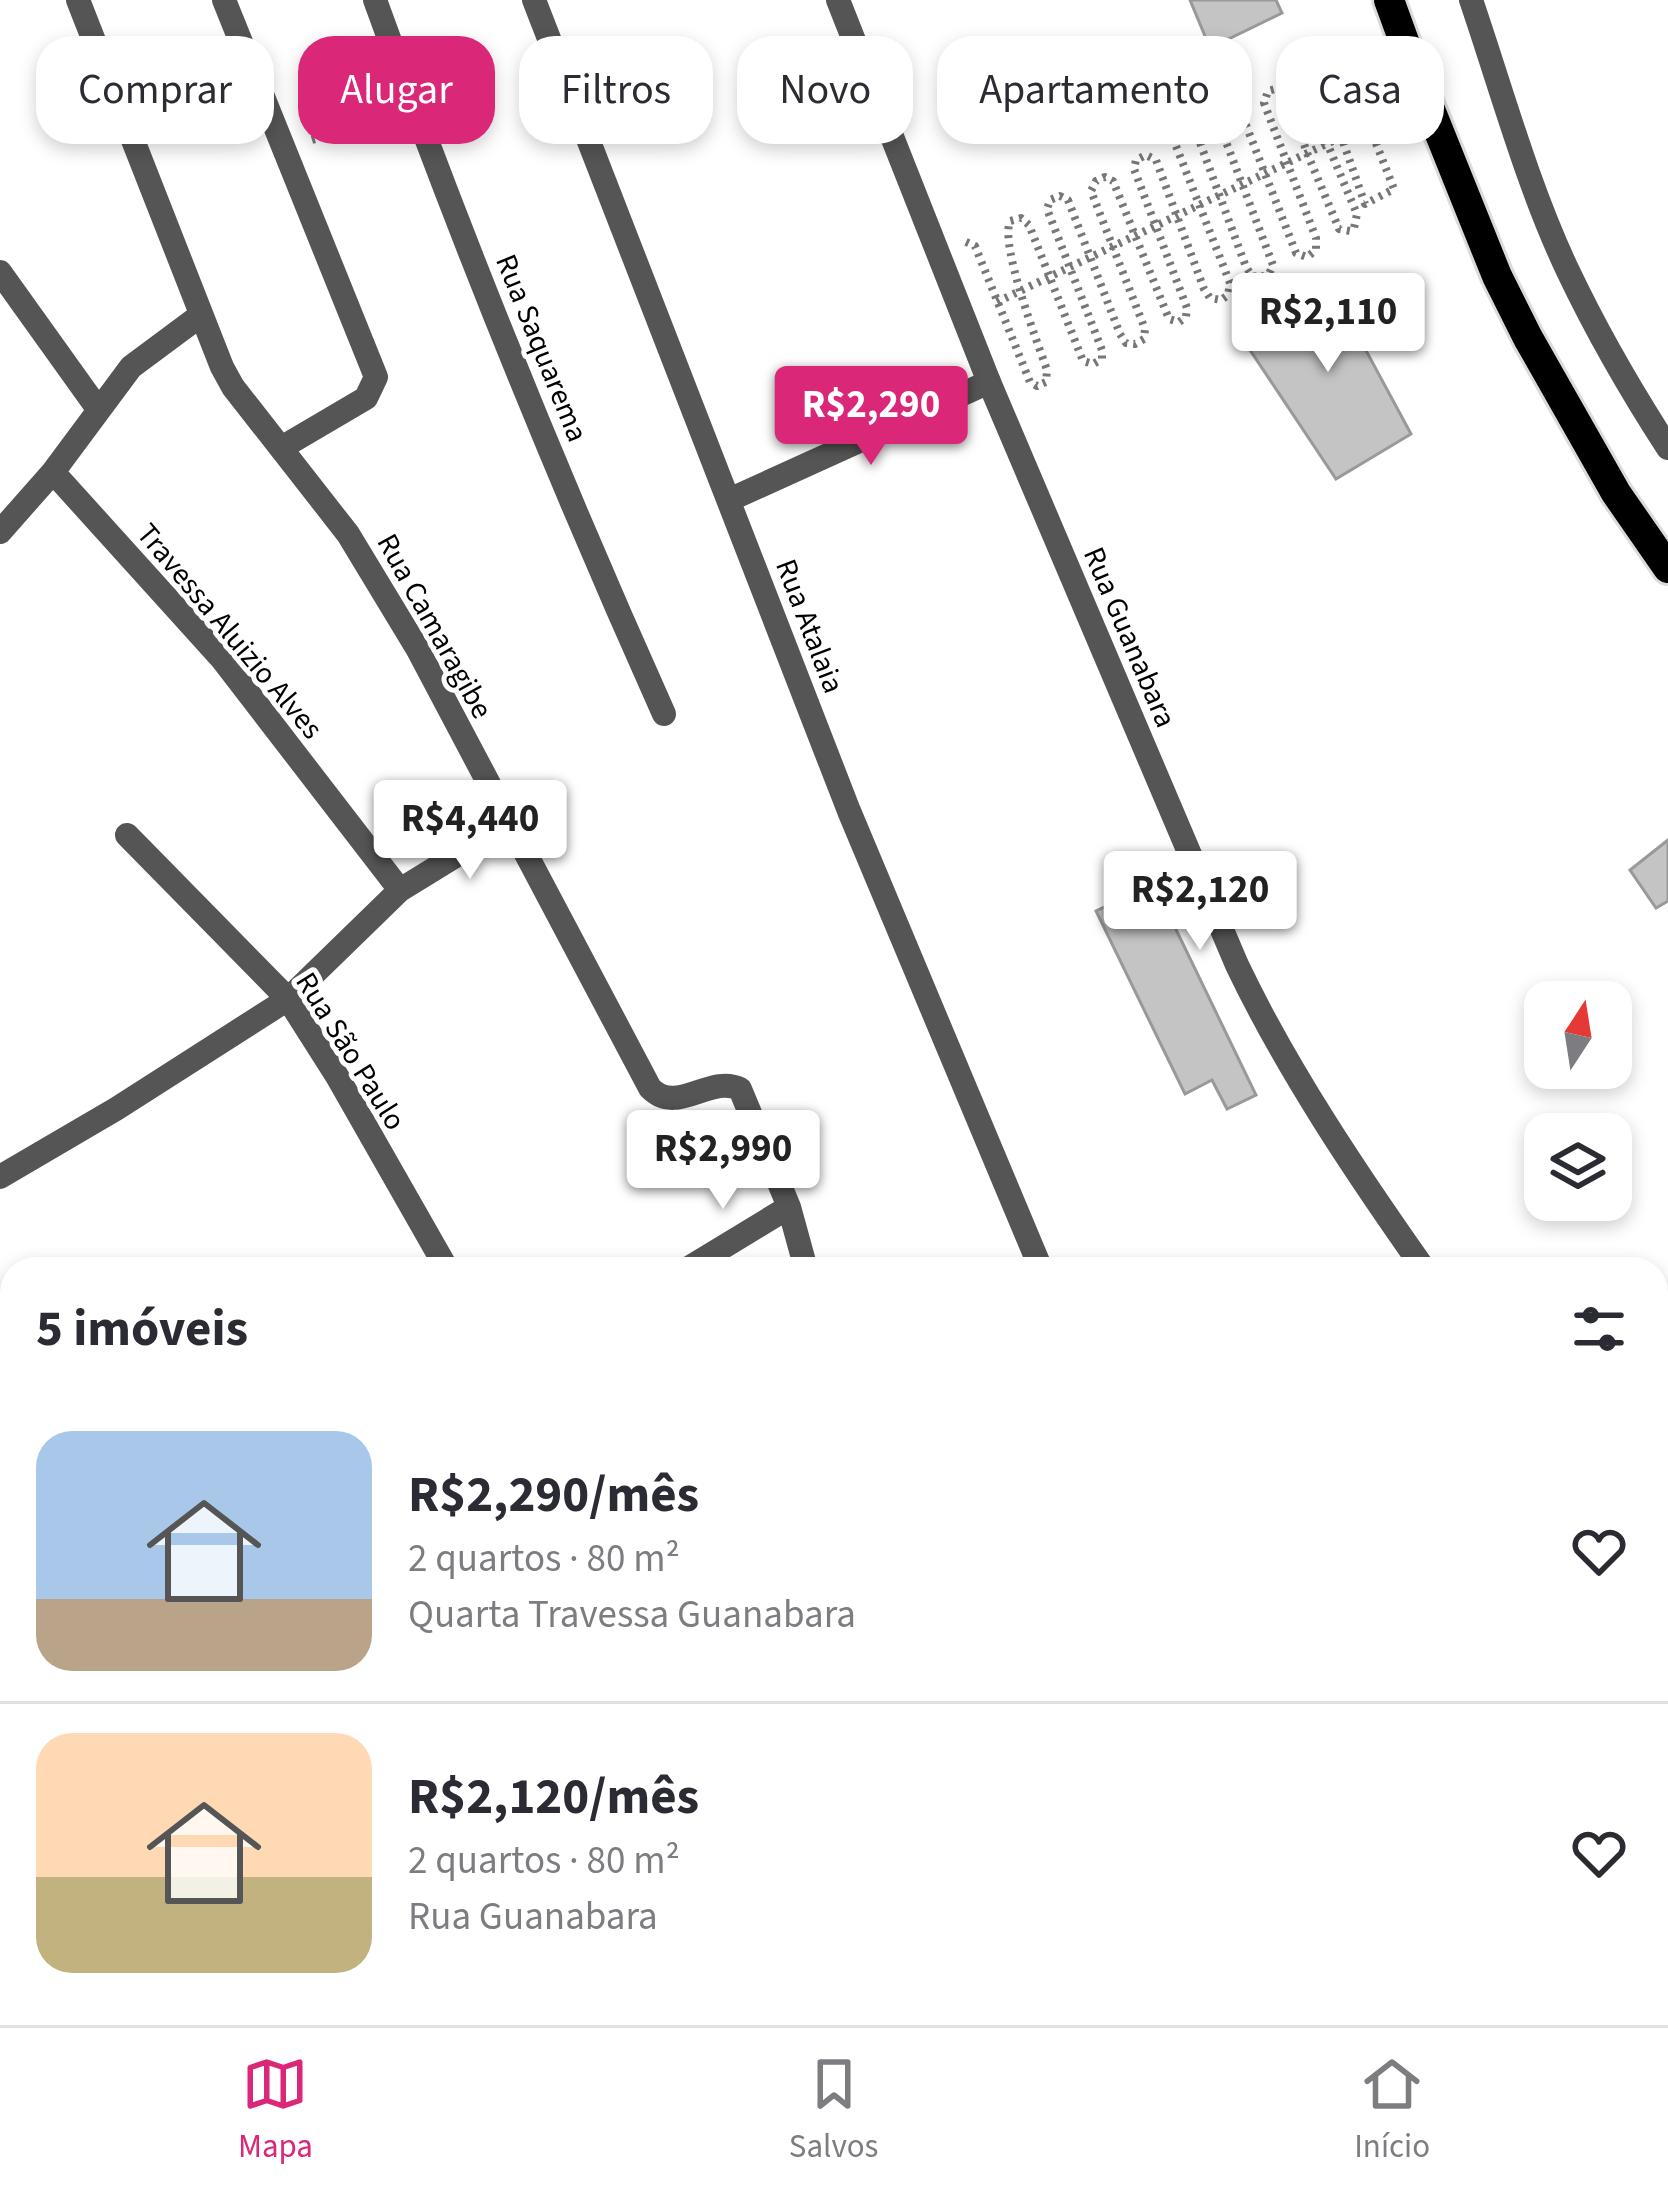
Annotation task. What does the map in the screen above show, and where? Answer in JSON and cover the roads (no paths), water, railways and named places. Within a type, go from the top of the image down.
[{"type":"main road","points":[[1390,0],[1476,229],[1528,338],[1616,493],[1668,568]]},
{"type":"street","name":"Rua Camaragibe","points":[[77,0],[221,367],[362,555],[417,648],[650,1088],[670,1099],[727,1083],[740,1089],[789,1207],[803,1257]]},
{"type":"street","points":[[224,0],[376,377],[366,398],[281,448]]},
{"type":"street","name":"Rua Saquarema","points":[[375,0],[597,563],[664,714]]},
{"type":"street","name":"Rua Atalaia","points":[[534,0],[849,811],[1036,1257]]},
{"type":"street","name":"Rua Guanabara","points":[[838,0],[988,382],[1256,1005],[1416,1257]]},
{"type":"street","points":[[1472,0],[1519,144],[1567,268],[1633,394],[1668,448]]},
{"type":"street","points":[[0,272],[98,409]]},
{"type":"street","points":[[0,532],[53,472],[130,367],[201,315]]},
{"type":"street","points":[[729,500],[988,382]]},
{"type":"street","name":"Travessa Aluizio Alves","points":[[53,472],[222,659],[400,890]]},
{"type":"street","points":[[0,1177],[288,998],[400,890],[508,823]]},
{"type":"street","name":"Rua São Paulo","points":[[127,836],[288,998],[440,1257]]},
{"type":"street","points":[[707,1257],[789,1207]]}]
